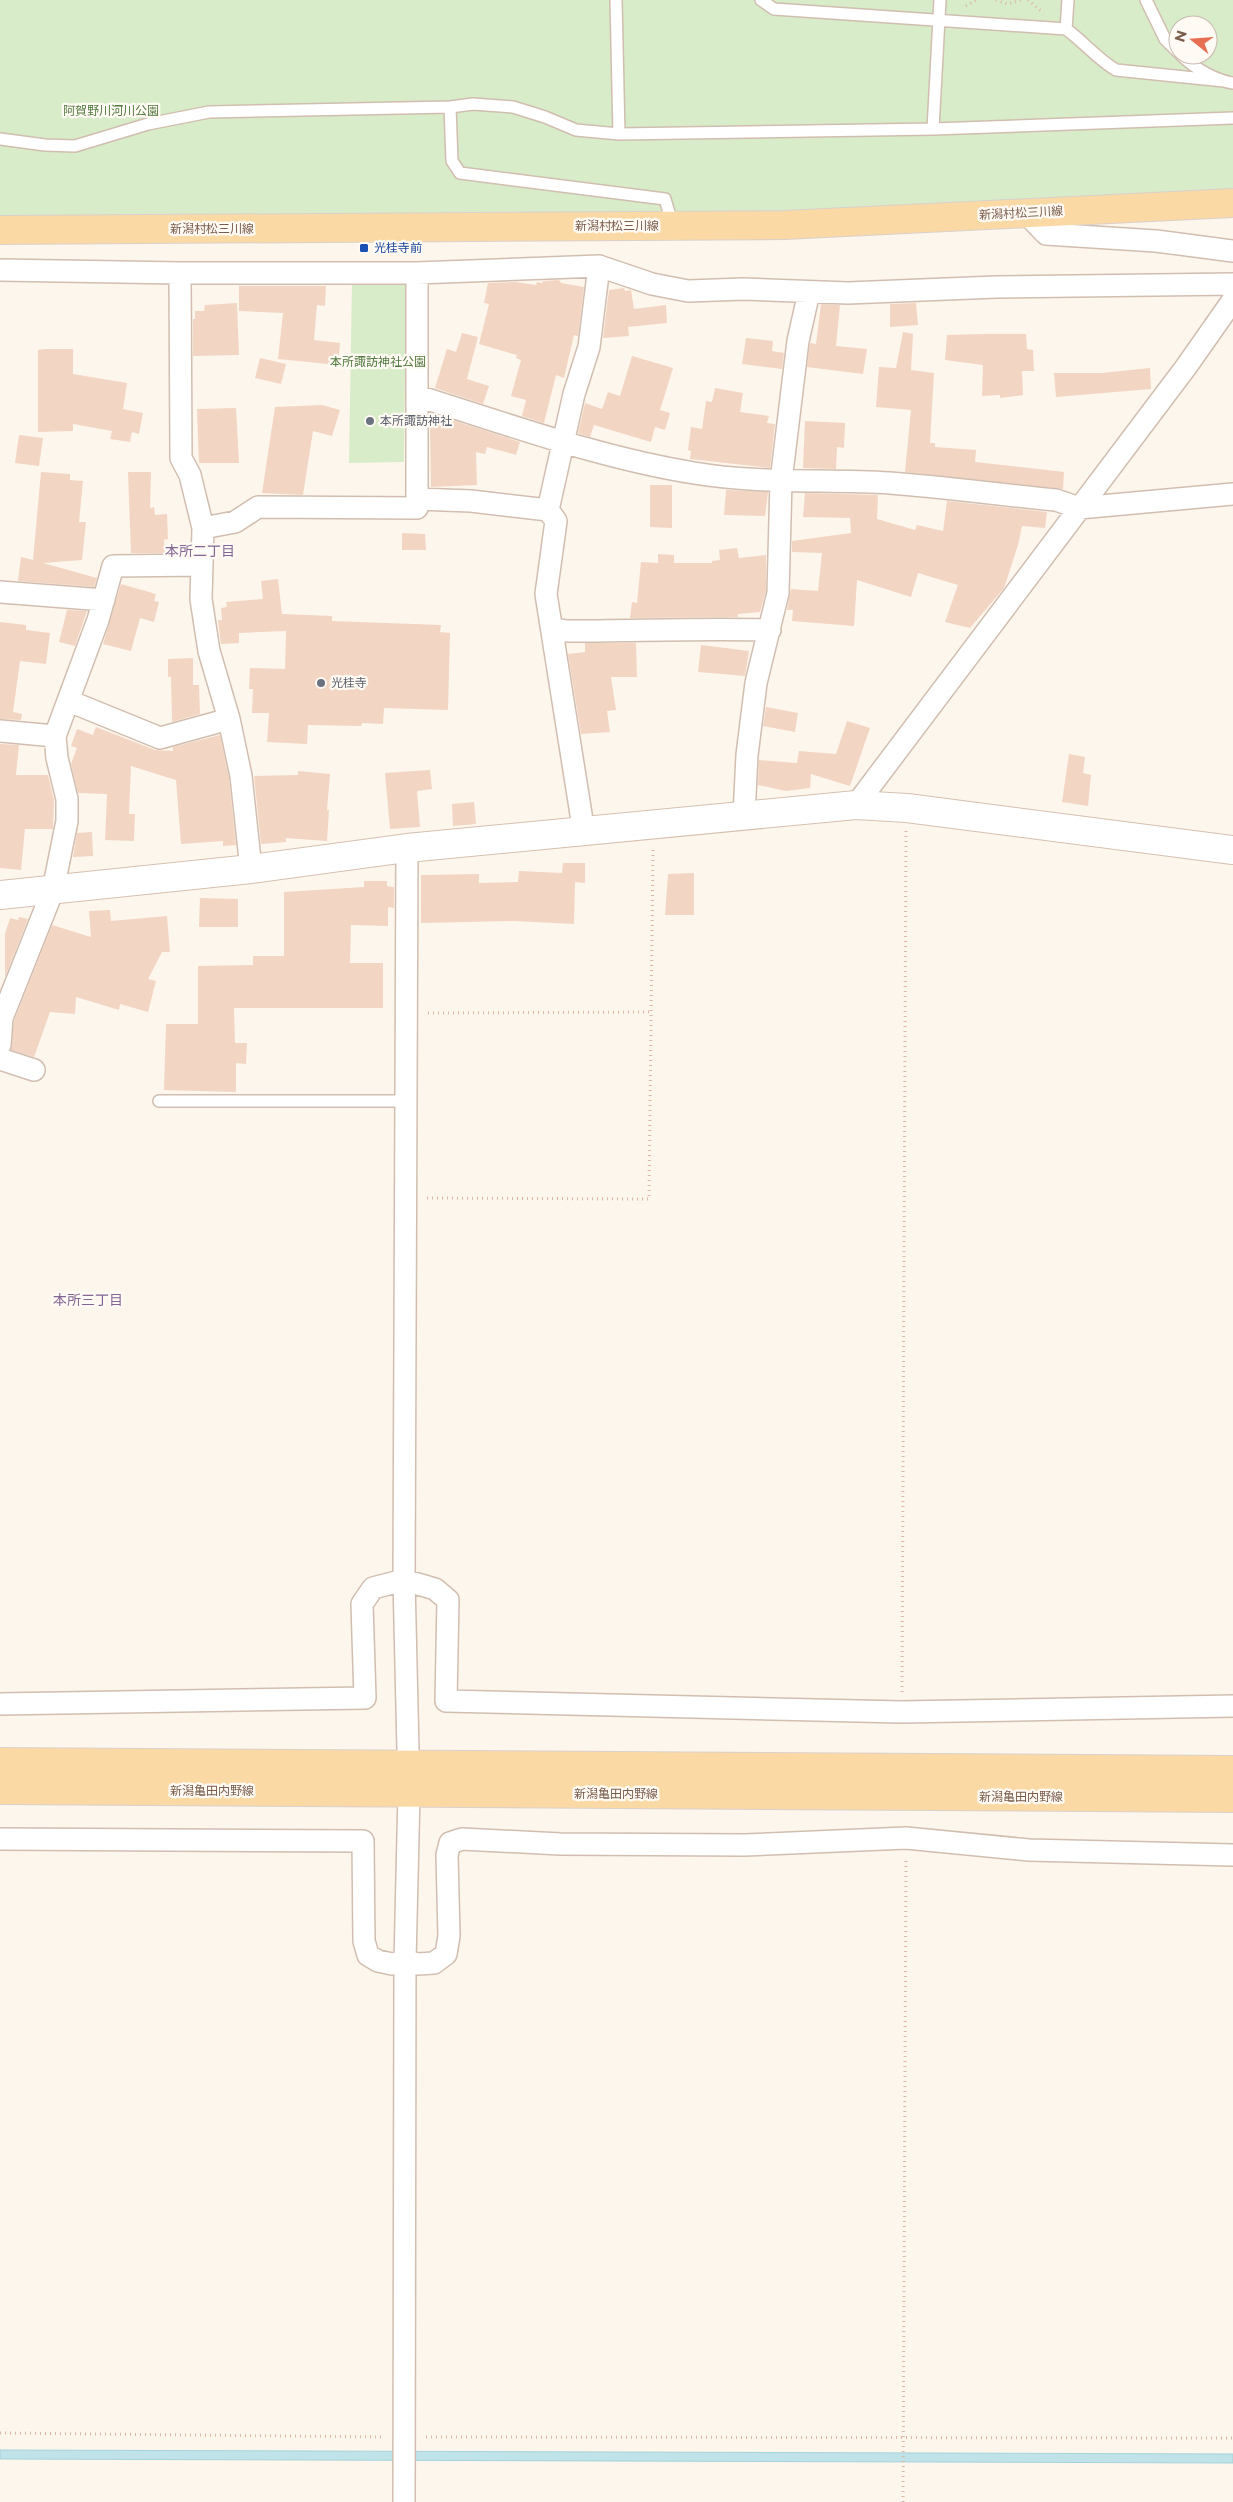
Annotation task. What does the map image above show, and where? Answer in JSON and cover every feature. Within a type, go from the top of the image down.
[{"type":"main road","name":"新潟村松三川線","points":[[0,230],[785,226],[1233,202]]},
{"type":"main road","points":[[0,1762],[1233,1770]]},
{"type":"main road","name":"新潟亀田内野線","points":[[0,1790],[1233,1798]]},
{"type":"street","points":[[1026,213],[1046,234],[1156,241],[1233,251]]},
{"type":"street","points":[[548,510],[574,394],[590,347],[599,266]]},
{"type":"street","points":[[0,270],[180,273],[417,273],[599,266],[652,284],[688,291],[742,289],[848,294],[996,287],[1233,284]]},
{"type":"street","points":[[180,273],[181,458],[190,475],[203,528],[201,599],[209,651],[229,719],[241,776],[251,869]]},
{"type":"street","points":[[203,528],[234,522],[258,507],[417,508],[417,273]]},
{"type":"street","points":[[744,816],[747,755],[756,683],[778,593],[781,481],[798,341],[809,292]]},
{"type":"street","points":[[856,804],[1186,367],[1233,300]]},
{"type":"street","points":[[417,396],[564,441],[650,465],[696,474],[781,481],[890,483],[1056,500],[1079,508],[1233,494]]},
{"type":"street","points":[[417,499],[471,501],[548,510],[556,521],[546,594],[584,832]]},
{"type":"street","points":[[0,1045],[1,1018],[53,890],[67,821],[67,799],[57,758],[56,736],[104,600],[113,566],[202,565]]},
{"type":"street","points":[[0,592],[104,600]]},
{"type":"street","points":[[552,629],[566,631],[672,632],[723,628],[770,630]]},
{"type":"street","points":[[69,701],[160,738],[229,719]]},
{"type":"street","points":[[0,731],[56,736]]},
{"type":"street","points":[[0,895],[251,869],[407,848],[653,826],[856,804],[907,808],[1233,850]]},
{"type":"street","points":[[404,2502],[405,1961],[409,1793],[404,1580],[407,848]]},
{"type":"street","points":[[0,1059],[34,1070]]},
{"type":"street","points":[[0,1704],[365,1698],[362,1604],[373,1588],[404,1580],[435,1589],[448,1600],[446,1702],[901,1712],[1233,1706]]},
{"type":"street","points":[[0,1839],[363,1841],[364,1941],[368,1955],[378,1961],[392,1964],[405,1961],[434,1963],[446,1954],[449,1936],[447,1855],[450,1843],[462,1839],[560,1844],[745,1845],[906,1838],[1029,1850],[1233,1854]]},
{"type":"lane","points":[[616,0],[619,134]]},
{"type":"lane","points":[[761,0],[774,9],[1066,29],[1086,44],[1102,62],[1116,70],[1228,82]]},
{"type":"lane","points":[[809,12],[810,0]]},
{"type":"lane","points":[[934,129],[940,0]]},
{"type":"lane","points":[[1066,29],[1068,0]]},
{"type":"lane","points":[[1146,0],[1168,42]]},
{"type":"lane","points":[[1191,65],[1228,82]]},
{"type":"lane","points":[[0,139],[45,146],[75,146],[148,124],[209,112],[450,107],[473,104],[512,107],[545,117],[576,130],[619,134],[934,129],[1233,118]]},
{"type":"lane","points":[[450,107],[452,161],[460,174],[664,199],[674,226]]},
{"type":"lane","points":[[159,1101],[407,1101]]},
{"type":"path","points":[[996,0],[1007,4],[1021,0]]},
{"type":"path","points":[[901,1712],[903,1670],[907,808]]},
{"type":"path","points":[[406,1198],[649,1199],[653,826]]},
{"type":"path","points":[[407,1013],[651,1012]]},
{"type":"path","points":[[903,2502],[906,1838]]},
{"type":"path","points":[[0,2433],[404,2437],[1233,2438]]},
{"type":"green space","name":"阿賀野川河川公園","points":[[0,0],[1233,0],[1233,195],[709,217],[0,226]]},
{"type":"green space","name":"本所諏訪神社公園","points":[[352,279],[406,279],[404,462],[349,463]]},
{"type":"water","points":[[0,2450],[1233,2454],[1233,2463],[0,2459]]},
{"type":"building","points":[[559,280],[561,283],[584,287],[578,336],[574,335],[564,378],[556,375],[544,423],[522,416],[526,400],[511,396],[521,360],[516,358],[517,355],[479,344],[489,304],[484,303],[488,283],[516,282],[536,285],[537,282]]},
{"type":"building","points":[[239,286],[326,286],[325,306],[317,305],[314,340],[340,343],[338,365],[278,359],[283,313],[239,311]]},
{"type":"building","points":[[624,288],[625,291],[631,290],[634,309],[666,305],[667,323],[628,327],[629,336],[603,338],[609,290]]},
{"type":"building","points":[[237,303],[239,355],[193,356],[193,319],[195,319],[195,311],[204,311],[205,305]]},
{"type":"building","points":[[916,303],[918,325],[890,327],[890,304]]},
{"type":"building","points":[[821,304],[840,305],[836,346],[867,349],[863,374],[807,367],[810,343],[816,344]]},
{"type":"building","points":[[903,332],[913,334],[911,370],[934,373],[930,443],[935,443],[935,447],[976,450],[975,462],[1064,472],[1063,489],[905,472],[911,410],[876,407],[879,367],[896,368]]},
{"type":"building","points":[[462,333],[478,337],[467,379],[489,386],[483,404],[435,388],[447,349],[456,352]]},
{"type":"building","points":[[1026,334],[1027,349],[1033,350],[1034,371],[1022,371],[1023,395],[1000,398],[1000,395],[982,396],[983,365],[945,360],[947,335]]},
{"type":"building","points":[[746,338],[773,341],[772,351],[784,353],[782,369],[742,364]]},
{"type":"building","points":[[73,349],[73,374],[127,383],[123,409],[143,413],[139,434],[132,432],[130,442],[110,439],[112,431],[73,424],[73,431],[38,432],[38,350]]},
{"type":"building","points":[[632,356],[673,368],[660,410],[670,413],[665,430],[655,427],[651,442],[594,425],[590,437],[578,433],[585,403],[602,409],[608,392],[620,396]]},
{"type":"building","points":[[260,358],[286,364],[281,384],[255,378]]},
{"type":"building","points":[[1150,368],[1151,389],[1056,397],[1054,373],[1102,373]]},
{"type":"building","points":[[715,388],[743,393],[740,412],[769,416],[767,423],[775,424],[770,468],[690,459],[691,451],[688,450],[691,427],[702,429],[706,401],[712,402]]},
{"type":"building","points":[[322,405],[340,410],[332,436],[313,431],[303,495],[262,493],[275,407]]},
{"type":"building","points":[[236,408],[239,463],[199,463],[197,409]]},
{"type":"building","points":[[433,414],[520,442],[516,455],[487,447],[485,454],[476,452],[477,485],[431,487],[430,427]]},
{"type":"building","points":[[805,421],[845,423],[844,448],[837,447],[836,469],[803,468]]},
{"type":"building","points":[[19,435],[43,438],[39,466],[15,463]]},
{"type":"building","points":[[41,472],[70,474],[70,480],[83,481],[79,522],[86,522],[82,560],[43,563],[97,578],[94,587],[18,581],[21,557],[33,560]]},
{"type":"building","points":[[128,472],[151,472],[150,508],[154,507],[155,515],[167,514],[168,539],[164,540],[165,553],[131,553]]},
{"type":"building","points":[[650,485],[672,485],[672,528],[650,527]]},
{"type":"building","points":[[726,490],[768,492],[765,516],[724,515]]},
{"type":"building","points":[[805,493],[878,495],[877,519],[915,530],[917,525],[943,531],[947,501],[1047,512],[1045,528],[1022,526],[1004,588],[970,628],[945,622],[958,585],[918,573],[911,597],[857,580],[854,626],[792,621],[793,610],[787,610],[791,589],[818,591],[822,553],[792,552],[792,541],[851,533],[850,518],[803,517]]},
{"type":"building","points":[[402,533],[425,534],[426,550],[402,550]]},
{"type":"building","points":[[737,548],[739,558],[766,555],[766,591],[760,612],[738,614],[738,617],[630,618],[632,602],[637,603],[641,562],[658,563],[658,554],[674,555],[674,563],[712,563],[712,561],[720,560],[719,550]]},
{"type":"building","points":[[278,579],[282,614],[332,616],[332,621],[441,625],[440,632],[450,633],[448,710],[384,708],[383,724],[362,723],[361,726],[308,725],[307,744],[267,742],[269,713],[252,713],[253,689],[249,689],[250,668],[285,669],[286,631],[239,633],[239,643],[221,644],[218,620],[222,620],[221,608],[227,607],[226,602],[263,599],[261,581]]},
{"type":"building","points":[[121,584],[156,594],[154,601],[159,602],[154,622],[140,618],[131,651],[103,644]]},
{"type":"building","points":[[67,610],[87,611],[75,646],[59,642]]},
{"type":"building","points":[[0,622],[26,625],[26,630],[50,633],[46,664],[20,661],[13,712],[22,714],[21,720],[0,719]]},
{"type":"building","points":[[585,643],[636,643],[637,677],[611,677],[616,710],[607,711],[610,732],[581,734],[568,654],[585,652]]},
{"type":"building","points":[[701,645],[749,651],[745,676],[698,672]]},
{"type":"building","points":[[193,658],[193,685],[199,685],[200,714],[172,722],[171,677],[168,677],[168,659]]},
{"type":"building","points":[[766,707],[798,713],[795,732],[763,726]]},
{"type":"building","points":[[847,721],[870,728],[850,786],[811,774],[810,788],[786,791],[758,785],[759,760],[797,763],[799,751],[836,754]]},
{"type":"building","points":[[96,727],[155,750],[173,751],[173,747],[220,735],[229,778],[236,845],[223,846],[223,841],[181,844],[176,780],[131,766],[129,814],[135,814],[134,841],[105,840],[107,794],[78,793],[71,764],[77,748],[71,746],[77,729],[93,735]]},
{"type":"building","points":[[0,744],[19,745],[16,775],[48,775],[54,800],[53,829],[25,829],[21,870],[0,868]]},
{"type":"building","points":[[1069,754],[1085,757],[1083,773],[1091,775],[1088,806],[1062,802]]},
{"type":"building","points":[[430,770],[432,789],[417,791],[420,827],[390,829],[385,773]]},
{"type":"building","points":[[298,771],[330,774],[327,841],[286,838],[286,842],[261,844],[254,776],[298,775]]},
{"type":"building","points":[[474,802],[476,824],[453,826],[452,804]]},
{"type":"building","points":[[92,832],[93,856],[73,857],[77,833]]},
{"type":"building","points":[[563,863],[585,863],[585,883],[575,882],[574,924],[514,921],[421,923],[421,875],[479,874],[479,883],[518,882],[519,871],[562,873]]},
{"type":"building","points":[[694,873],[694,915],[665,915],[668,874]]},
{"type":"building","points":[[364,881],[387,881],[387,886],[394,887],[394,908],[388,907],[388,926],[351,925],[350,963],[383,963],[383,1008],[234,1008],[235,1043],[247,1043],[246,1064],[236,1063],[236,1092],[164,1090],[166,1024],[198,1024],[198,966],[253,965],[253,956],[284,956],[284,892],[364,887]]},
{"type":"building","points":[[200,898],[238,899],[238,927],[199,927]]},
{"type":"building","points":[[110,910],[111,921],[167,916],[170,952],[162,952],[148,979],[156,981],[148,1012],[120,1004],[119,1010],[76,997],[75,1014],[50,1012],[34,1057],[11,1050],[14,1021],[52,925],[91,937],[89,911]]},
{"type":"building","points":[[19,917],[28,919],[5,977],[5,934],[10,918],[18,920]]},
{"type":"place","name":"光桂寺前","points":[[364,248]]},
{"type":"place","name":"本所諏訪神社","points":[[370,421]]},
{"type":"place","name":"光桂寺","points":[[321,683]]},
{"type":"district","name":"本所二丁目","points":[[200,551]]},
{"type":"district","name":"本所三丁目","points":[[88,1300]]}]
